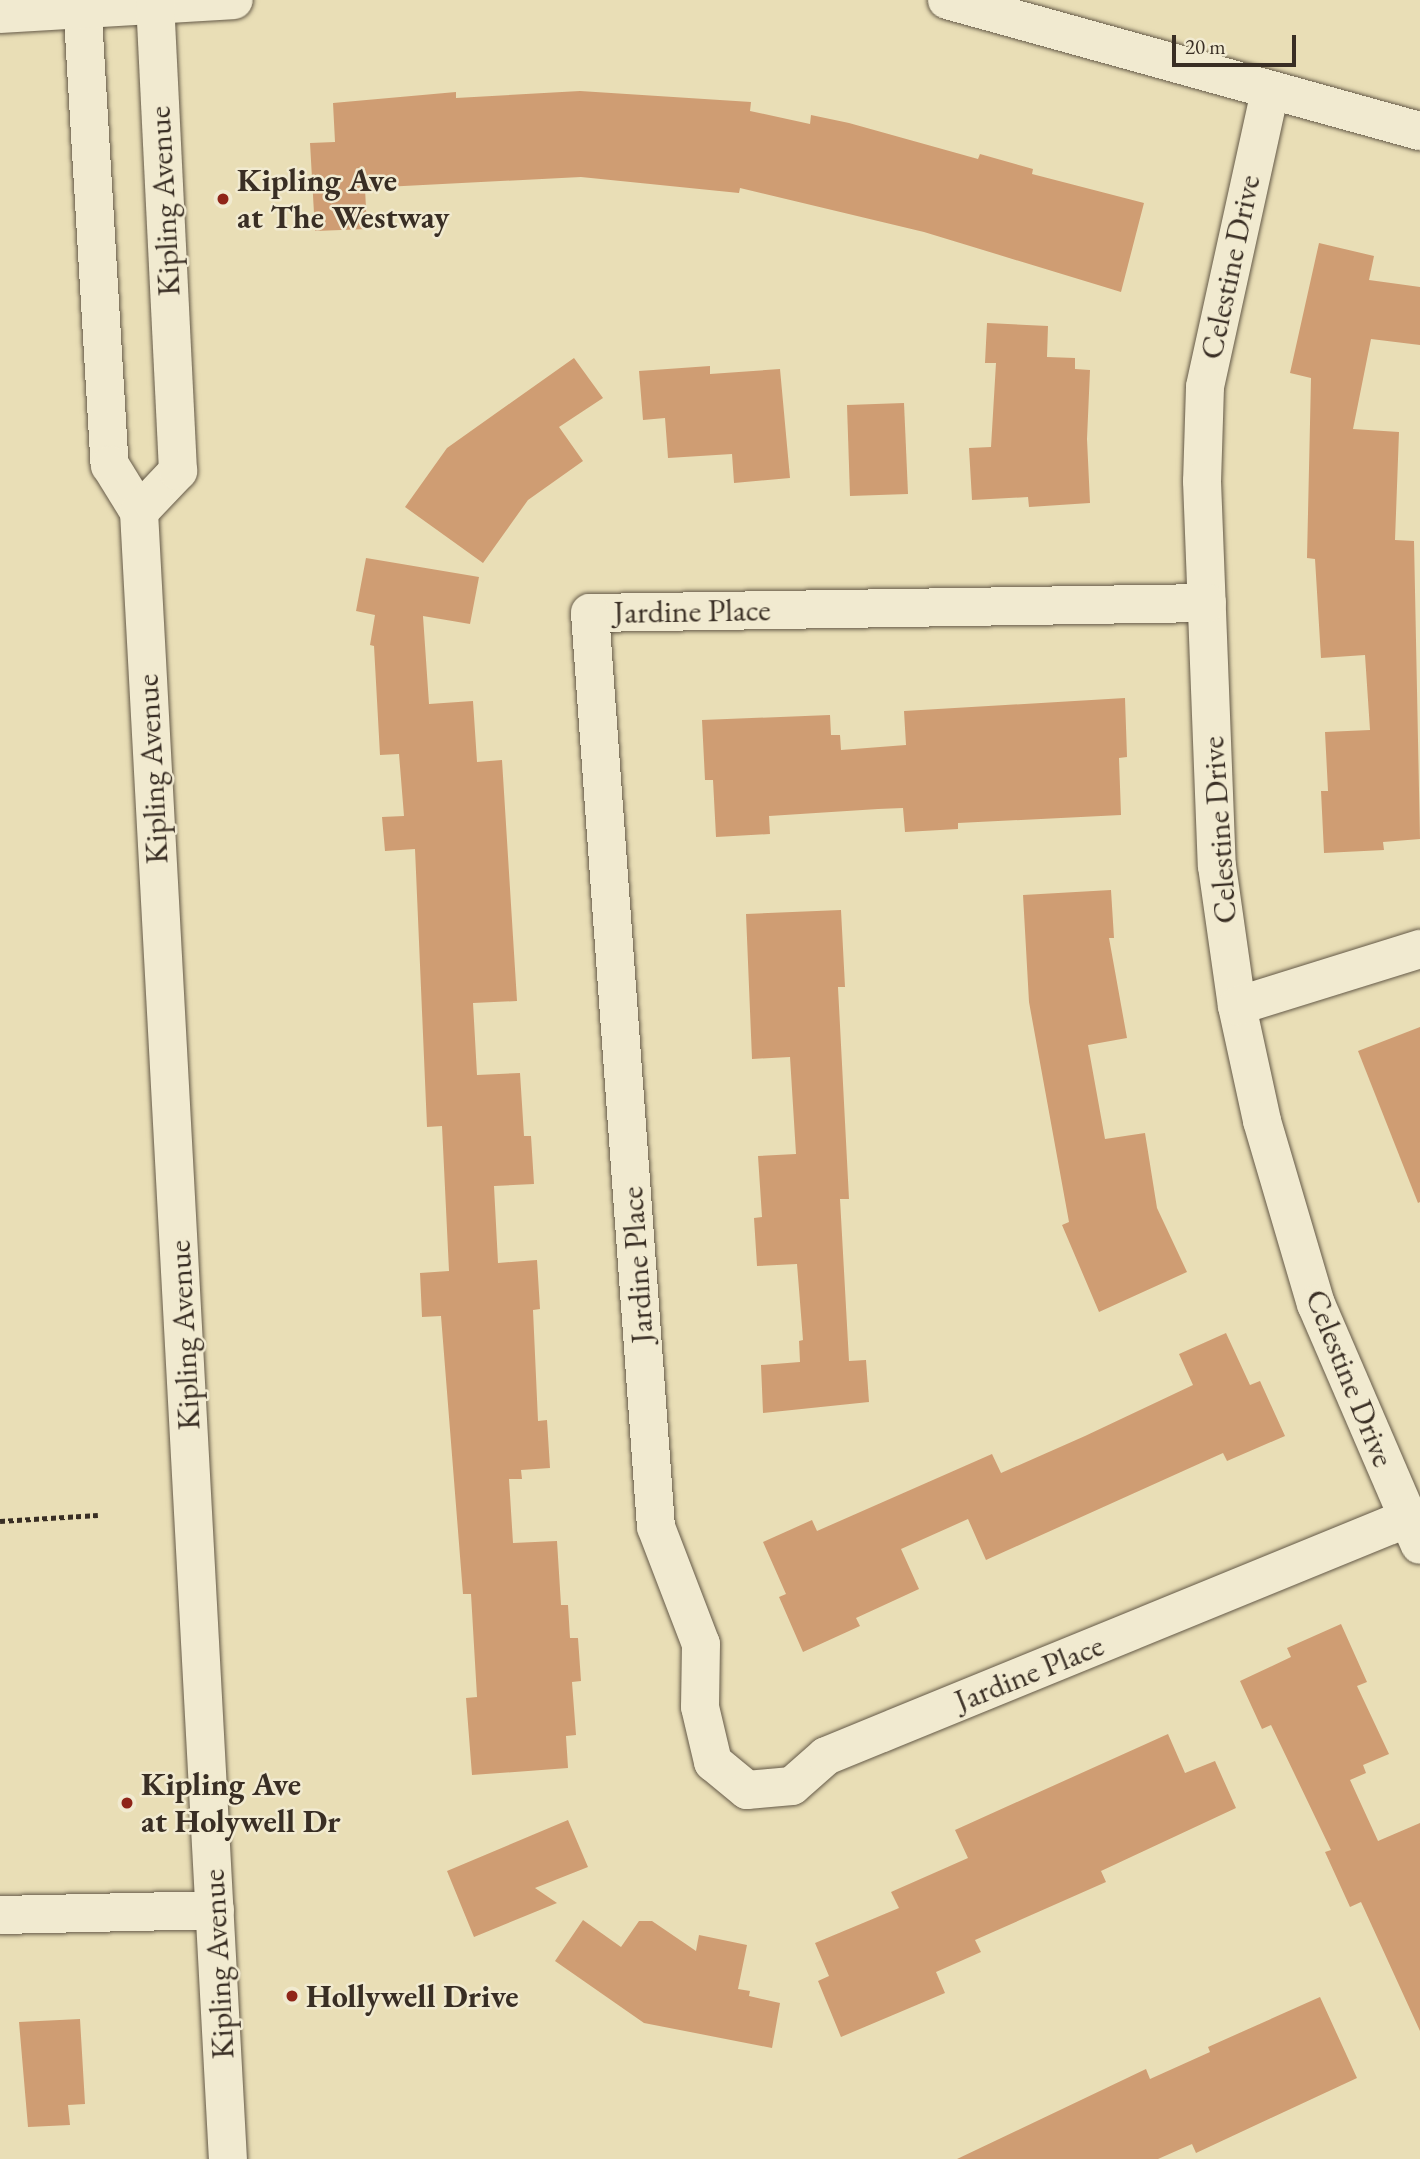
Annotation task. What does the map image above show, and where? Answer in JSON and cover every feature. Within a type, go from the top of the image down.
[{"type":"street","points":[[0,14],[82,4],[234,0]]},
{"type":"street","points":[[947,0],[1420,131]]},
{"type":"street","name":"Kipling Avenue","points":[[139,512],[178,471],[155,2]]},
{"type":"street","name":"Kipling Avenue","points":[[82,4],[110,465],[139,512],[228,2159]]},
{"type":"street","name":"Celestine Drive","points":[[1270,91],[1205,387],[1202,481],[1217,866],[1237,1006],[1262,1121],[1317,1304],[1414,1531]]},
{"type":"street","name":"Jardine Place","points":[[1207,603],[590,613],[656,1527],[701,1644],[700,1707],[713,1762],[747,1790],[792,1786],[826,1756],[1414,1531]]},
{"type":"street","points":[[1237,1006],[1420,949]]},
{"type":"street","points":[[0,1915],[215,1910]]},
{"type":"path","points":[[0,1521],[98,1515]]},
{"type":"building","points":[[580,91],[751,102],[750,111],[810,124],[811,115],[849,123],[978,159],[980,154],[1033,169],[1032,174],[1144,203],[1121,292],[924,232],[740,188],[739,193],[581,177],[365,188],[367,229],[315,231],[310,143],[335,142],[333,103],[456,92],[456,98]]},
{"type":"building","points":[[1319,243],[1374,256],[1369,280],[1420,287],[1420,345],[1371,339],[1353,429],[1399,432],[1395,540],[1414,541],[1420,839],[1383,842],[1384,850],[1324,853],[1321,791],[1328,791],[1325,732],[1370,730],[1365,655],[1321,658],[1315,559],[1307,558],[1311,378],[1290,373]]},
{"type":"building","points":[[987,323],[1048,326],[1047,357],[1075,358],[1075,369],[1090,370],[1087,439],[1090,503],[1029,507],[1028,497],[972,500],[969,448],[991,447],[996,363],[985,363]]},
{"type":"building","points":[[574,358],[603,398],[559,427],[583,461],[528,500],[483,563],[405,507],[447,448]]},
{"type":"building","points":[[710,366],[710,374],[780,369],[790,478],[734,483],[732,454],[668,458],[665,418],[643,420],[639,371]]},
{"type":"building","points":[[904,403],[908,494],[850,496],[847,405]]},
{"type":"building","points":[[366,558],[479,577],[470,624],[423,616],[429,704],[473,701],[477,762],[502,760],[517,1001],[473,1003],[477,1075],[520,1073],[524,1136],[531,1136],[534,1184],[494,1186],[498,1263],[537,1260],[540,1309],[533,1310],[538,1421],[547,1420],[550,1468],[521,1470],[522,1479],[509,1479],[513,1543],[557,1541],[561,1605],[568,1605],[570,1638],[578,1638],[581,1681],[572,1682],[576,1735],[566,1736],[568,1768],[472,1775],[466,1698],[477,1697],[471,1594],[463,1594],[441,1316],[422,1317],[420,1273],[449,1271],[442,1126],[427,1127],[415,849],[385,851],[382,817],[404,816],[399,754],[380,755],[374,646],[370,645],[375,615],[356,611]]},
{"type":"building","points":[[1125,698],[1127,757],[1119,758],[1121,815],[958,823],[958,829],[905,832],[903,808],[878,809],[769,816],[770,834],[716,837],[713,780],[705,780],[702,720],[830,715],[831,735],[840,735],[841,750],[906,745],[904,711]]},
{"type":"building","points":[[1111,890],[1114,938],[1109,938],[1127,1038],[1088,1045],[1105,1139],[1145,1133],[1157,1208],[1187,1272],[1099,1312],[1062,1225],[1069,1222],[1029,1002],[1023,895]]},
{"type":"building","points":[[841,910],[845,987],[838,987],[849,1199],[840,1199],[849,1361],[866,1360],[869,1402],[763,1413],[761,1365],[800,1362],[799,1341],[803,1340],[797,1264],[757,1266],[754,1218],[762,1217],[758,1156],[796,1154],[790,1057],[752,1059],[746,914]]},
{"type":"building","points":[[1420,1027],[1420,1202],[1418,1203],[1358,1051]]},
{"type":"building","points":[[1226,1333],[1250,1385],[1260,1381],[1285,1436],[1227,1461],[1223,1453],[986,1560],[968,1519],[901,1549],[919,1589],[856,1618],[860,1626],[803,1652],[779,1597],[786,1594],[763,1542],[812,1520],[817,1531],[992,1454],[1001,1473],[1085,1436],[1193,1385],[1179,1354]]},
{"type":"building","points":[[1341,1624],[1367,1682],[1357,1686],[1389,1754],[1363,1765],[1366,1773],[1350,1780],[1378,1841],[1420,1823],[1420,2031],[1361,1902],[1350,1907],[1325,1852],[1331,1850],[1271,1725],[1262,1729],[1240,1681],[1291,1657],[1287,1648]]},
{"type":"building","points":[[1168,1734],[1185,1773],[1215,1761],[1236,1808],[1101,1871],[1106,1882],[975,1940],[981,1952],[936,1972],[945,1993],[841,2037],[818,1981],[829,1976],[815,1943],[899,1908],[891,1892],[968,1858],[955,1830]]},
{"type":"building","points":[[568,1820],[588,1867],[535,1888],[557,1903],[474,1937],[447,1871]]},
{"type":"building","points":[[583,1920],[621,1947],[639,1921],[652,1921],[696,1951],[699,1935],[747,1945],[738,1989],[750,1991],[749,1996],[780,2003],[772,2048],[644,2023],[555,1961]]},
{"type":"building","points":[[1320,1997],[1357,2078],[1196,2153],[1192,2144],[1158,2159],[957,2159],[1146,2069],[1150,2079],[1210,2052],[1208,2047]]},
{"type":"building","points":[[80,2019],[85,2104],[68,2105],[70,2125],[28,2127],[19,2022]]},
{"type":"place","name":"Kipling Ave at The Westway","points":[[223,199]]},
{"type":"place","name":"Kipling Ave at Holywell Dr","points":[[127,1803]]},
{"type":"place","name":"Hollywell Drive","points":[[292,1996]]}]
